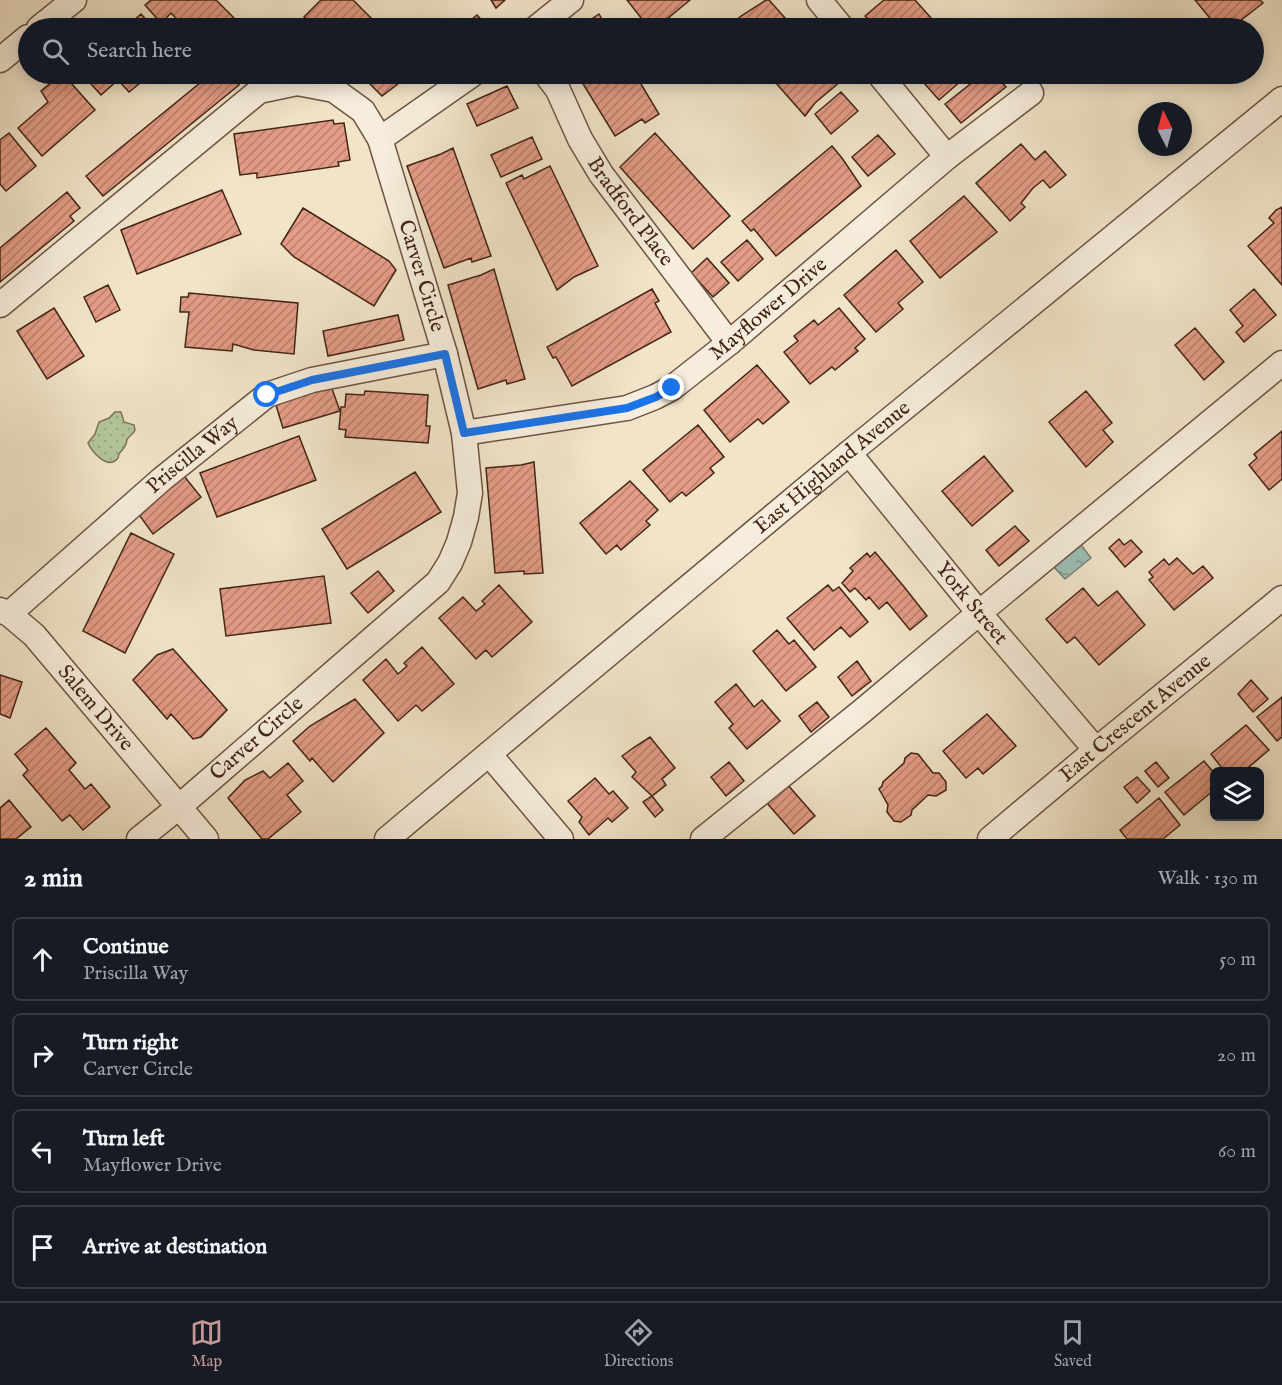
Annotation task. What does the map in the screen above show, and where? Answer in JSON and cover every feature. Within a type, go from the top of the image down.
[{"type":"street","points":[[52,18],[74,0]]},
{"type":"street","points":[[548,18],[571,0]]},
{"type":"street","points":[[819,0],[834,18]]},
{"type":"street","points":[[0,60],[18,45]]},
{"type":"street","name":"Carver Circle","points":[[0,305],[259,91],[292,84]]},
{"type":"street","name":"Carver Circle","points":[[139,839],[438,582],[450,563],[466,517],[470,493],[464,433],[445,354],[380,139],[363,111],[334,90],[302,84]]},
{"type":"street","points":[[380,139],[459,84]]},
{"type":"street","name":"Bradford Place","points":[[554,84],[579,139],[601,174],[729,343]]},
{"type":"street","points":[[887,84],[947,157]]},
{"type":"street","name":"Mayflower Drive","points":[[464,433],[627,408],[672,388],[729,343],[947,157],[1031,93]]},
{"type":"street","name":"East Highland Avenue","points":[[387,839],[849,453],[1282,99]]},
{"type":"street","name":"Priscilla Way","points":[[4,612],[162,479],[267,395],[312,380],[445,354]]},
{"type":"street","points":[[703,839],[861,712],[1282,363]]},
{"type":"street","name":"York Street","points":[[849,453],[979,613],[1096,750]]},
{"type":"street","name":"East Crescent Avenue","points":[[990,839],[1282,598]]},
{"type":"street","name":"Salem Drive","points":[[4,612],[34,635],[207,839]]},
{"type":"street","points":[[489,754],[561,839]]},
{"type":"green space","points":[[115,412],[121,412],[124,422],[134,425],[135,430],[127,439],[118,458],[110,462],[96,455],[88,443],[95,434],[99,422],[109,418]]},
{"type":"water","points":[[1081,545],[1091,558],[1065,579],[1054,567]]},
{"type":"building","points":[[151,0],[216,0],[234,18],[176,18],[171,13],[166,18],[157,18],[145,5]]},
{"type":"building","points":[[321,0],[353,0],[371,18],[305,18]]},
{"type":"building","points":[[491,0],[505,0],[496,8]]},
{"type":"building","points":[[627,0],[690,0],[668,18],[641,18]]},
{"type":"building","points":[[769,0],[785,18],[739,18]]},
{"type":"building","points":[[884,0],[915,0],[931,18],[867,18],[865,16]]},
{"type":"building","points":[[1195,0],[1260,0],[1263,3],[1244,18],[1210,18]]},
{"type":"building","points":[[50,84],[72,84],[95,110],[42,156],[18,128],[48,102],[41,91]]},
{"type":"building","points":[[91,84],[113,84],[101,95]]},
{"type":"building","points":[[122,84],[139,84],[129,92]]},
{"type":"building","points":[[199,84],[239,85],[103,196],[86,176]]},
{"type":"building","points":[[370,84],[398,84],[382,96]]},
{"type":"building","points":[[583,84],[641,84],[659,114],[645,123],[642,119],[615,136]]},
{"type":"building","points":[[777,84],[838,84],[815,103],[805,116]]},
{"type":"building","points":[[925,84],[957,84],[939,100]]},
{"type":"building","points":[[970,84],[1003,84],[1006,87],[961,123],[945,104]]},
{"type":"building","points":[[507,86],[518,108],[477,126],[467,104]]},
{"type":"building","points":[[841,92],[858,111],[831,134],[815,114]]},
{"type":"building","points":[[333,120],[334,124],[344,123],[350,160],[338,162],[339,166],[257,178],[257,173],[240,175],[234,134]]},
{"type":"building","points":[[9,133],[36,166],[6,191],[0,184],[0,140]]},
{"type":"building","points":[[655,133],[730,216],[693,249],[620,167]]},
{"type":"building","points":[[878,135],[895,154],[868,176],[852,157]]},
{"type":"building","points":[[532,137],[542,159],[501,177],[491,155]]},
{"type":"building","points":[[1021,144],[1035,160],[1045,151],[1066,175],[1050,188],[1043,180],[1033,188],[1021,203],[1025,207],[1010,221],[976,183]]},
{"type":"building","points":[[832,146],[861,186],[776,256],[754,229],[751,231],[742,221]]},
{"type":"building","points":[[453,148],[491,256],[472,262],[471,258],[444,268],[407,166]]},
{"type":"building","points":[[550,166],[598,266],[574,277],[557,290],[506,183],[522,175],[524,179]]},
{"type":"building","points":[[222,190],[241,234],[137,274],[121,230]]},
{"type":"building","points":[[67,192],[80,208],[70,216],[74,221],[0,282],[0,248]]},
{"type":"building","points":[[964,196],[997,232],[940,278],[910,241]]},
{"type":"building","points":[[1282,207],[1282,285],[1248,246],[1274,223],[1269,218]]},
{"type":"building","points":[[303,208],[389,261],[396,270],[374,306],[294,257],[281,244]]},
{"type":"building","points":[[747,240],[763,259],[738,281],[721,262]]},
{"type":"building","points":[[896,250],[923,282],[898,303],[903,309],[876,332],[844,295]]},
{"type":"building","points":[[707,258],[729,283],[713,297],[691,273]]},
{"type":"building","points":[[494,269],[525,379],[507,384],[506,380],[478,389],[448,285]]},
{"type":"building","points":[[108,285],[120,310],[96,322],[84,297]]},
{"type":"building","points":[[652,289],[659,301],[655,303],[671,332],[572,386],[556,357],[553,358],[547,347]]},
{"type":"building","points":[[1254,289],[1276,315],[1244,342],[1236,332],[1243,326],[1230,310]]},
{"type":"building","points":[[189,293],[298,303],[294,354],[254,350],[233,344],[232,351],[185,347],[189,312],[180,312],[181,297],[188,297]]},
{"type":"building","points":[[54,308],[84,356],[47,379],[17,331]]},
{"type":"building","points":[[839,308],[865,339],[855,348],[858,351],[835,370],[832,367],[810,384],[784,352],[798,341],[794,336],[814,320],[818,325]]},
{"type":"building","points":[[398,315],[404,340],[328,356],[323,331]]},
{"type":"building","points":[[1195,328],[1224,362],[1204,380],[1175,345]]},
{"type":"building","points":[[757,365],[789,402],[763,424],[758,419],[730,442],[704,410]]},
{"type":"building","points":[[331,386],[340,411],[283,428],[275,402]]},
{"type":"building","points":[[365,391],[428,395],[426,426],[430,426],[428,443],[345,437],[346,430],[339,429],[341,407],[345,407],[346,394],[364,395]]},
{"type":"building","points":[[1086,391],[1112,423],[1103,430],[1113,442],[1086,467],[1049,422]]},
{"type":"building","points":[[698,425],[724,457],[710,468],[714,473],[686,496],[682,492],[670,502],[643,470]]},
{"type":"building","points":[[1282,431],[1282,479],[1269,490],[1249,465],[1257,458],[1254,454]]},
{"type":"building","points":[[299,436],[316,480],[217,517],[200,473]]},
{"type":"building","points":[[984,456],[1013,491],[972,526],[942,491]]},
{"type":"building","points":[[534,462],[543,573],[524,574],[524,571],[495,573],[486,468]]},
{"type":"building","points":[[415,472],[441,512],[347,569],[322,529]]},
{"type":"building","points":[[184,476],[201,497],[153,534],[137,512]]},
{"type":"building","points":[[630,481],[658,510],[646,521],[650,525],[621,550],[617,545],[606,554],[580,523]]},
{"type":"building","points":[[1015,526],[1029,541],[999,566],[986,550]]},
{"type":"building","points":[[131,533],[174,554],[125,653],[83,631]]},
{"type":"building","points":[[1119,539],[1124,545],[1131,540],[1142,552],[1125,567],[1109,548]]},
{"type":"building","points":[[875,552],[927,616],[910,630],[887,602],[879,609],[869,597],[866,600],[855,588],[850,592],[842,583],[853,571],[850,568],[867,553],[870,557]]},
{"type":"building","points":[[1177,558],[1193,574],[1203,566],[1213,578],[1174,610],[1149,580],[1153,577],[1149,572],[1164,559],[1169,565]]},
{"type":"building","points":[[378,571],[394,591],[368,613],[351,593]]},
{"type":"building","points":[[324,576],[331,623],[226,636],[220,589]]},
{"type":"building","points":[[499,585],[532,622],[492,657],[486,650],[476,659],[439,618],[463,597],[476,611],[485,604],[482,601]]},
{"type":"building","points":[[828,585],[833,591],[839,587],[868,622],[850,637],[841,627],[814,650],[787,618]]},
{"type":"building","points":[[1083,588],[1098,606],[1117,591],[1145,625],[1099,665],[1075,637],[1067,643],[1046,619]]},
{"type":"building","points":[[777,630],[789,644],[794,640],[816,667],[786,691],[753,651]]},
{"type":"building","points":[[422,647],[454,684],[422,711],[416,705],[398,721],[363,680],[386,659],[398,674],[407,666],[404,663]]},
{"type":"building","points":[[173,649],[227,710],[201,737],[193,739],[171,714],[167,719],[133,680],[157,655]]},
{"type":"building","points":[[857,661],[871,681],[852,696],[838,677]]},
{"type":"building","points":[[0,675],[22,682],[10,718],[0,714]]},
{"type":"building","points":[[1251,680],[1268,699],[1253,712],[1238,694]]},
{"type":"building","points":[[736,684],[754,707],[762,700],[780,721],[747,749],[729,728],[733,724],[715,702]]},
{"type":"building","points":[[1282,697],[1282,737],[1277,741],[1257,717]]},
{"type":"building","points":[[355,699],[384,733],[333,782],[293,741],[310,726]]},
{"type":"building","points":[[817,702],[829,717],[811,732],[799,716]]},
{"type":"building","points":[[987,714],[1016,746],[983,774],[978,768],[966,778],[943,751]]},
{"type":"building","points":[[1246,725],[1269,750],[1249,767],[1221,767],[1211,754]]},
{"type":"building","points":[[46,728],[76,763],[69,770],[85,789],[91,784],[110,807],[83,830],[70,815],[62,821],[23,775],[28,770],[15,754]]},
{"type":"building","points":[[650,737],[675,768],[662,779],[666,785],[652,796],[632,777],[636,772],[622,756]]},
{"type":"building","points":[[911,753],[918,754],[933,773],[939,773],[946,782],[946,790],[936,796],[928,795],[912,810],[911,815],[901,822],[894,821],[887,812],[888,805],[879,789]]},
{"type":"building","points":[[1204,761],[1210,768],[1210,793],[1184,815],[1165,792]]},
{"type":"building","points":[[729,762],[744,781],[726,796],[711,777]]},
{"type":"building","points":[[1156,762],[1169,778],[1158,787],[1145,771]]},
{"type":"building","points":[[288,763],[303,781],[287,795],[301,812],[268,839],[262,839],[228,798],[245,780],[263,771],[270,778]]},
{"type":"building","points":[[1137,777],[1150,791],[1137,803],[1124,787]]},
{"type":"building","points":[[595,778],[609,794],[613,791],[628,808],[612,822],[608,818],[589,835],[579,822],[582,817],[568,801]]},
{"type":"building","points":[[787,784],[815,816],[794,834],[766,802]]},
{"type":"building","points":[[652,796],[663,810],[655,817],[643,802]]},
{"type":"building","points":[[1159,798],[1180,825],[1163,839],[1127,839],[1120,830]]},
{"type":"building","points":[[9,800],[31,827],[16,839],[0,839],[0,808]]},
{"type":"route","points":[[267,395],[312,380],[445,354],[464,433],[627,408],[672,388]]}]
